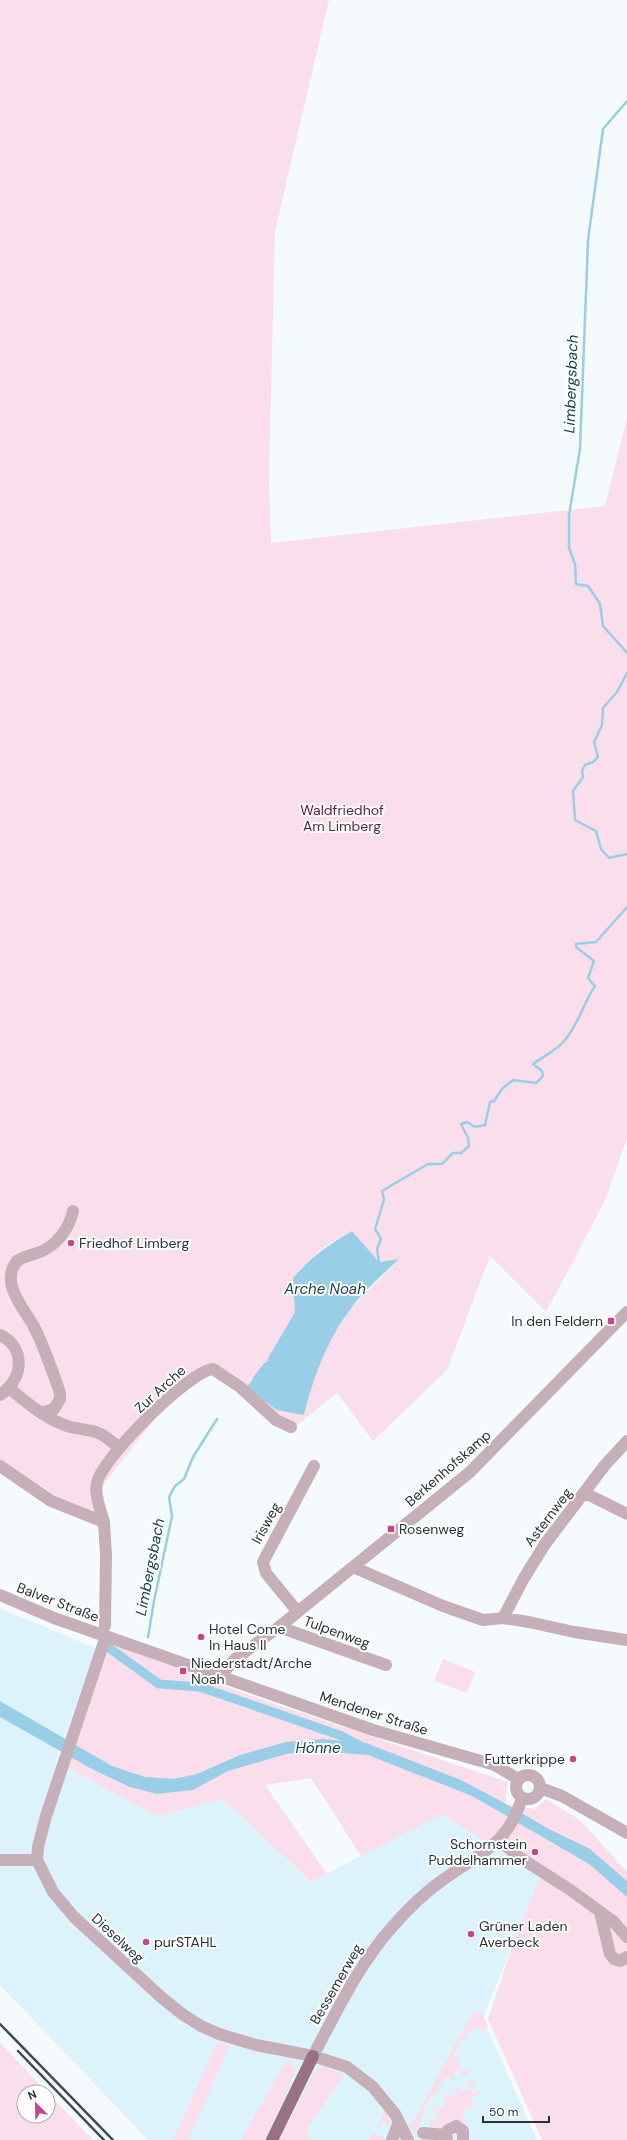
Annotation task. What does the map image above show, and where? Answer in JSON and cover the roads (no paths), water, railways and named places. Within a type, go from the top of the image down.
[{"type":"main road","points":[[272,2140],[313,2056]]},
{"type":"street","points":[[41,1413],[54,1409],[60,1399],[60,1393],[33,1325],[15,1306],[7,1294],[4,1287],[4,1275],[7,1269],[17,1260],[50,1247],[68,1227],[73,1211]]},
{"type":"street","name":"Berkenhofskamp","points":[[220,1677],[235,1659],[278,1627],[470,1472],[627,1312]]},
{"type":"street","points":[[0,1335],[14,1347],[20,1362],[18,1375],[5,1391],[41,1413],[65,1425],[104,1436],[118,1447]]},
{"type":"street","name":"Zur Arche","points":[[105,1631],[106,1555],[104,1522],[96,1483],[107,1462],[118,1447],[185,1384],[213,1368],[240,1387],[276,1420],[291,1427]]},
{"type":"street","name":"Asternweg","points":[[503,1618],[524,1578],[545,1544],[605,1465],[627,1441]]},
{"type":"street","points":[[0,1466],[52,1501],[88,1518],[104,1522]]},
{"type":"street","name":"Irisweg","points":[[297,1611],[266,1573],[263,1562],[314,1466]]},
{"type":"street","points":[[585,1493],[627,1514]]},
{"type":"street","points":[[353,1567],[443,1606],[483,1620],[503,1618],[627,1640]]},
{"type":"street","name":"Balver Straße","points":[[0,1595],[24,1607],[105,1631]]},
{"type":"street","name":"Tulpenweg","points":[[278,1627],[386,1665]]},
{"type":"street","points":[[0,1860],[37,1860],[42,1830],[105,1631]]},
{"type":"street","name":"Mendener Straße","points":[[105,1631],[220,1677],[388,1736],[481,1760],[506,1770],[518,1779]]},
{"type":"street","points":[[524,1775],[534,1776],[540,1783],[540,1788],[535,1796],[521,1800],[515,1786],[518,1779],[524,1775]]},
{"type":"street","points":[[540,1788],[562,1796],[627,1833]]},
{"type":"street","name":"Bessemerweg","points":[[313,2056],[361,1968],[392,1927],[433,1888],[480,1856],[499,1840],[512,1824],[521,1800]]},
{"type":"street","points":[[499,1840],[515,1855],[569,1889],[600,1912],[618,1926],[627,1937]]},
{"type":"street","name":"Dieselweg","points":[[37,1860],[53,1892],[74,1917],[161,1997],[182,2014],[201,2026],[235,2039],[313,2056],[347,2067],[373,2087],[399,2122],[408,2140]]},
{"type":"street","points":[[600,1912],[610,1954],[614,1959],[620,1961],[627,1957]]},
{"type":"street","points":[[392,2140],[399,2122]]},
{"type":"street","points":[[423,2132],[447,2138],[451,2128],[458,2127],[464,2133],[464,2140]]},
{"type":"water","name":"Arche Noah","points":[[352,1231],[379,1262],[399,1259],[357,1300],[335,1332],[322,1358],[304,1415],[277,1410],[246,1388],[273,1354],[295,1314],[293,1278],[320,1252]]},
{"type":"water","name":"Hönne","points":[[0,1701],[112,1766],[145,1777],[174,1779],[197,1774],[240,1755],[286,1742],[323,1739],[366,1743],[461,1780],[549,1829],[590,1849],[627,1881],[627,1897],[589,1864],[472,1796],[368,1755],[317,1751],[286,1754],[228,1771],[193,1790],[157,1794],[130,1787],[92,1769],[0,1717]]},
{"type":"waterway","name":"Limbergsbach","points":[[627,101],[603,129],[588,240],[580,449],[569,515],[569,548],[575,564],[576,584],[588,586],[600,604],[603,626],[627,653]]},
{"type":"waterway","name":"Limbergsbach","points":[[627,673],[617,692],[603,708],[602,725],[594,742],[598,757],[593,762],[585,765],[582,771],[583,777],[573,791],[575,820],[596,831],[601,849],[609,858],[627,854]]},
{"type":"waterway","name":"Limbergsbach","points":[[377,1264],[379,1262],[377,1249],[381,1239],[375,1229],[384,1200],[382,1191],[428,1164],[442,1164],[453,1153],[461,1153],[469,1146],[468,1138],[461,1124],[467,1122],[475,1127],[485,1125],[490,1102],[494,1101],[502,1089],[513,1080],[536,1083],[543,1076],[542,1071],[533,1064],[562,1044],[570,1034],[595,986],[588,978],[594,961],[576,947],[576,944],[596,942],[627,907]]},
{"type":"waterway","name":"Limbergsbach","points":[[269,1359],[296,1313]]},
{"type":"waterway","name":"Limbergsbach","points":[[254,1378],[265,1364]]},
{"type":"waterway","name":"Limbergsbach","points":[[148,1637],[172,1516],[169,1497],[175,1486],[184,1479],[193,1457],[217,1419]]},
{"type":"waterway","name":"Hönne","points":[[109,1648],[159,1684],[200,1687],[342,1736],[364,1748]]},
{"type":"railway","points":[[0,2024],[113,2140]]},
{"type":"railway","points":[[18,2051],[104,2140]]},
{"type":"place","name":"Friedhof Limberg","points":[[71,1243]]},
{"type":"place","name":"In den Feldern","points":[[611,1321]]},
{"type":"place","name":"Rosenweg","points":[[391,1529]]},
{"type":"place","name":"Hotel Come In Haus II","points":[[201,1637]]},
{"type":"place","name":"Niederstadt/Arche Noah","points":[[183,1671]]},
{"type":"place","name":"Futterkrippe","points":[[573,1759]]},
{"type":"place","name":"Schornstein Puddelhammer","points":[[535,1852]]},
{"type":"place","name":"Grüner Laden Averbeck","points":[[471,1934]]},
{"type":"place","name":"purSTAHL","points":[[146,1942]]},
{"type":"park label","name":"Waldfriedhof Am Limberg","points":[[342,818]]}]
